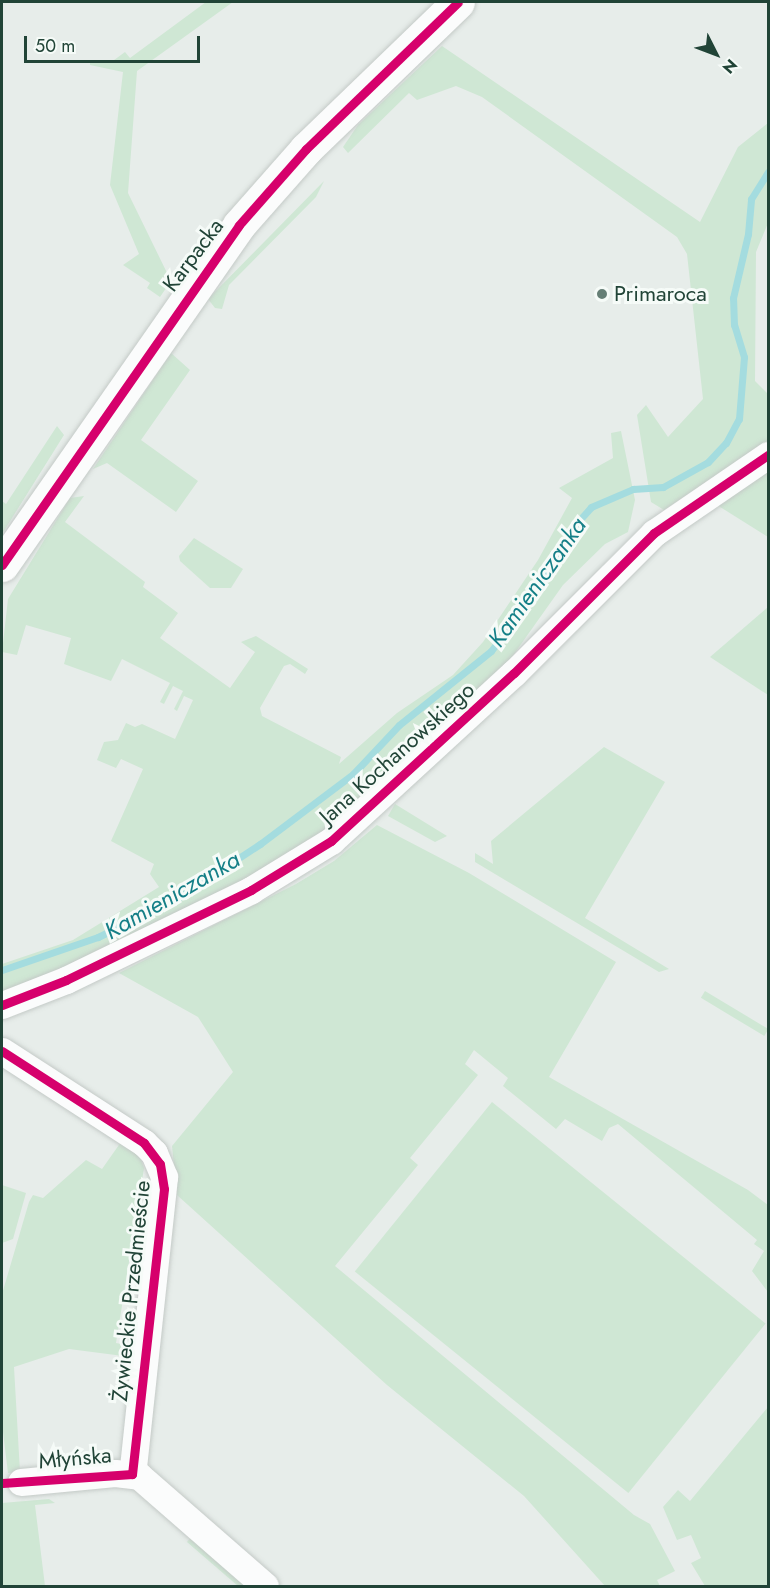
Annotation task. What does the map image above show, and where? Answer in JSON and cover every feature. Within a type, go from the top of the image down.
[{"type":"street","name":"Karpacka","points":[[2,565],[240,225],[306,149],[458,2]]},
{"type":"street","name":"Jana Kochanowskiego","points":[[2,1005],[66,980],[251,890],[331,841],[514,673],[654,533],[768,455]]},
{"type":"street","name":"Żywieckie Przedmieście","points":[[2,1051],[144,1143],[154,1153],[164,1177],[132,1474]]},
{"type":"street","name":"Młyńska","points":[[21,1482],[132,1474],[144,1480],[265,1587]]},
{"type":"green space","points":[[206,2],[233,2],[137,71],[128,193],[171,281],[160,297],[147,288],[150,283],[123,265],[139,254],[110,185],[123,72],[90,65],[90,60],[110,63],[125,52],[130,58]]},
{"type":"green space","points":[[442,46],[700,222],[738,147],[768,123],[768,223],[756,252],[755,381],[768,394],[768,441],[664,510],[651,502],[637,415],[646,405],[668,437],[703,399],[687,254],[677,237],[482,97],[456,86],[417,100],[409,93],[348,153],[343,147],[358,125]]},
{"type":"green space","points":[[324,181],[316,197],[229,285],[222,309],[215,308],[208,299]]},
{"type":"green space","points":[[171,353],[190,370],[141,440],[198,481],[176,512],[107,463],[93,469]]},
{"type":"green space","points":[[57,426],[64,435],[2,534],[2,501],[6,504]]},
{"type":"green space","points":[[621,431],[635,500],[628,532],[605,544],[563,585],[502,671],[376,789],[298,852],[119,947],[2,994],[2,964],[73,940],[159,887],[150,874],[154,864],[111,841],[143,769],[121,759],[116,768],[97,760],[104,742],[118,740],[126,723],[135,727],[142,724],[175,739],[193,700],[184,696],[177,711],[174,709],[183,691],[173,686],[164,704],[160,702],[170,683],[122,659],[111,681],[64,664],[71,638],[26,625],[17,655],[2,652],[8,599],[70,498],[84,496],[65,522],[145,582],[143,587],[178,613],[160,638],[230,688],[255,652],[241,642],[256,636],[308,669],[305,674],[290,664],[284,666],[260,708],[262,716],[341,757],[339,764],[397,713],[453,675],[483,642],[538,560],[572,498],[559,488],[613,458],[611,433]]},
{"type":"green space","points":[[768,463],[768,537],[717,505]]},
{"type":"green space","points":[[194,538],[243,569],[231,588],[210,588],[180,561],[179,556]]},
{"type":"green space","points":[[768,607],[768,695],[710,657]]},
{"type":"green space","points":[[604,747],[665,782],[585,918],[669,969],[659,972],[475,862],[475,853],[493,864],[491,841]]},
{"type":"green space","points":[[395,804],[447,836],[435,842],[388,816]]},
{"type":"green space","points":[[377,825],[469,873],[616,962],[549,1077],[748,1190],[768,1205],[768,1292],[752,1271],[764,1251],[754,1244],[757,1240],[618,1124],[609,1128],[602,1141],[565,1119],[556,1129],[503,1086],[508,1078],[474,1050],[465,1064],[478,1075],[410,1158],[418,1165],[335,1266],[634,1515],[650,1524],[675,1571],[657,1580],[660,1586],[605,1586],[524,1496],[387,1385],[177,1195],[172,1146],[233,1072],[198,1017],[119,973],[296,884],[334,861]]},
{"type":"green space","points":[[705,991],[768,1029],[764,1036],[701,998]]},
{"type":"green space","points":[[492,1102],[766,1324],[628,1493],[355,1271]]},
{"type":"green space","points":[[121,1142],[140,1157],[144,1168],[116,1343],[132,1346],[131,1357],[69,1349],[14,1367],[20,1472],[8,1473],[2,1424],[2,1294],[29,1202],[33,1195],[43,1198],[86,1160],[102,1169]]},
{"type":"green space","points":[[2,1185],[26,1193],[13,1239],[2,1243]]},
{"type":"green space","points":[[768,1407],[768,1586],[705,1586],[691,1563],[701,1558],[691,1535],[677,1540],[663,1507],[678,1490],[690,1501]]},
{"type":"green space","points":[[49,1499],[55,1503],[35,1505],[45,1586],[2,1586],[2,1503]]},
{"type":"green space","points":[[192,1536],[249,1586],[238,1586],[187,1542]]},
{"type":"waterway","name":"Kamieniczanka","points":[[2,970],[98,937],[181,896],[260,844],[353,774],[399,725],[491,651],[540,586],[575,525],[591,507],[633,489],[663,487],[708,462],[726,443],[739,419],[744,357],[734,325],[733,298],[748,234],[751,199],[768,172]]},
{"type":"cycle path","points":[[2,565],[239,225],[306,149],[458,2]]},
{"type":"cycle path","points":[[2,1005],[66,980],[251,890],[331,841],[514,673],[654,533],[768,455]]},
{"type":"cycle path","points":[[2,1051],[144,1143],[160,1164],[164,1189],[132,1474],[2,1483]]},
{"type":"place","name":"Primaroca","points":[[602,294]]}]
